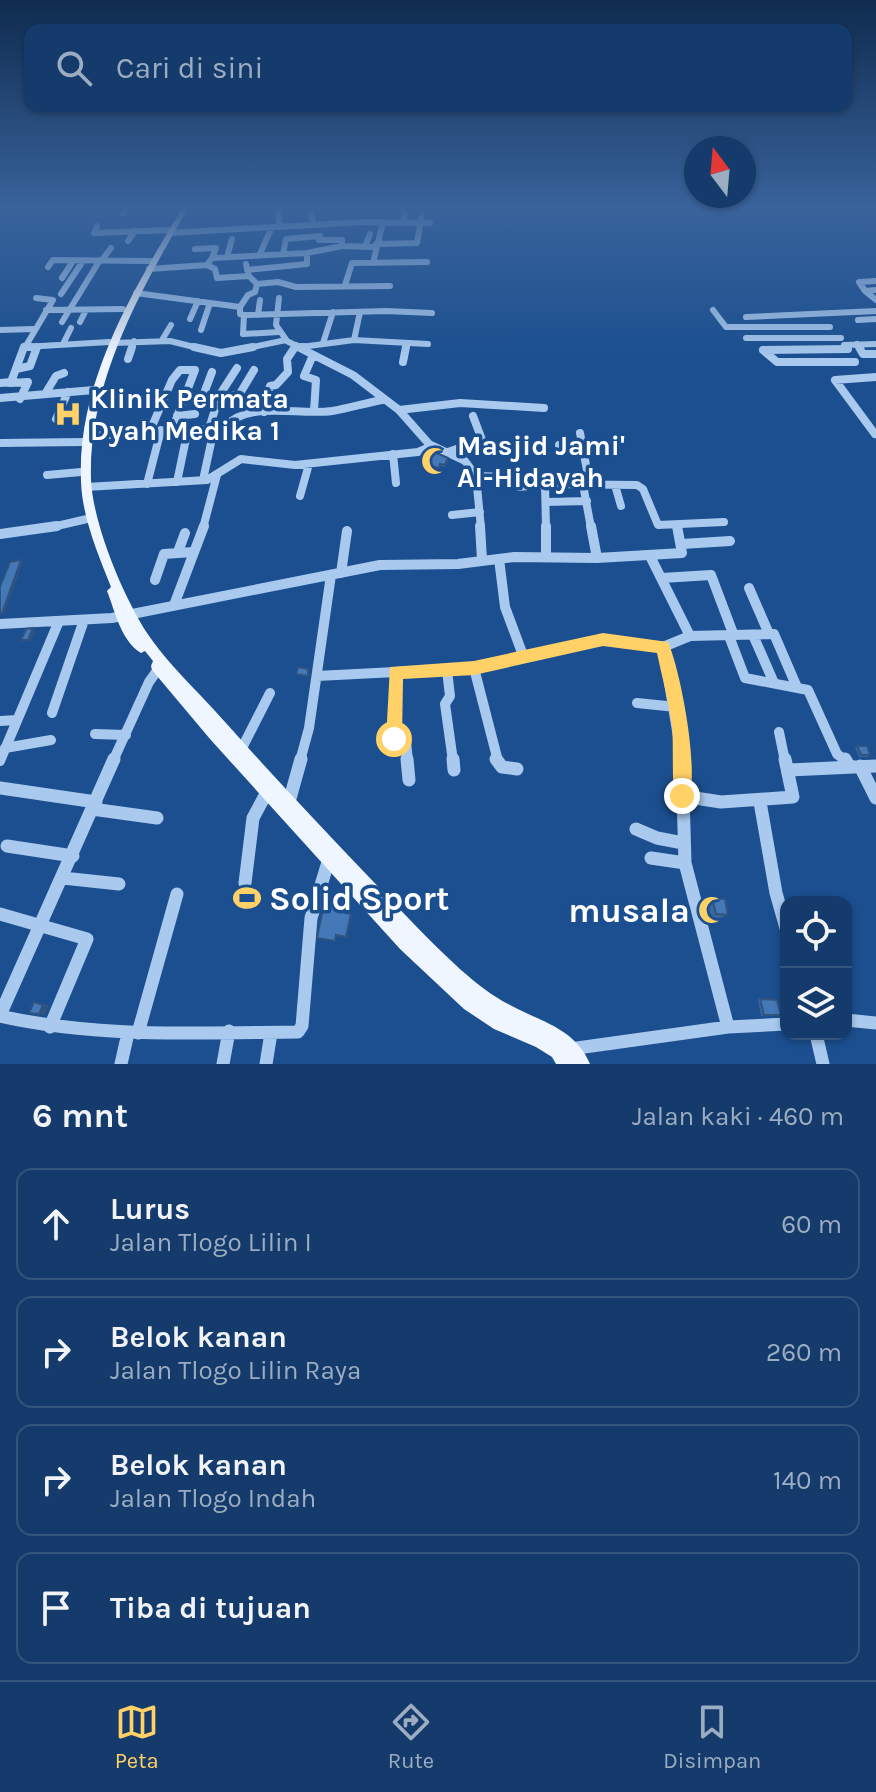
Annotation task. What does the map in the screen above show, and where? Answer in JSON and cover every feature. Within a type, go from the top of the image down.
[{"type":"main road","points":[[153,260],[123,309],[94,390],[81,472],[80,490],[87,519],[126,616],[267,792],[406,943],[470,1003],[500,1023],[570,1057]]},
{"type":"main road","points":[[150,265],[111,342],[87,439],[86,487],[127,628],[159,668],[219,732],[241,750],[443,966],[500,1010],[538,1025],[570,1057]]},
{"type":"street","points":[[62,322],[101,260]]},
{"type":"street","points":[[49,262],[101,260],[150,265],[218,260]]},
{"type":"street","points":[[246,260],[248,273],[257,284],[256,291],[248,295],[240,307],[241,315],[432,313]]},
{"type":"street","points":[[209,285],[217,278],[307,264],[305,260]]},
{"type":"street","points":[[62,278],[73,261]]},
{"type":"street","points":[[61,294],[83,261]]},
{"type":"street","points":[[210,262],[217,278]]},
{"type":"street","points":[[337,297],[352,263],[427,262]]},
{"type":"street","points":[[876,281],[859,282],[876,300]]},
{"type":"street","points":[[257,284],[278,282],[296,287],[390,286]]},
{"type":"street","points":[[361,296],[364,285]]},
{"type":"street","points":[[865,291],[876,290]]},
{"type":"street","points":[[136,293],[240,307]]},
{"type":"street","points":[[10,383],[33,329],[53,299],[36,298]]},
{"type":"street","points":[[279,298],[276,323],[286,340],[353,375],[399,410],[432,446],[465,461],[476,476],[482,560]]},
{"type":"street","points":[[258,315],[260,300]]},
{"type":"street","points":[[190,319],[198,301]]},
{"type":"street","points":[[201,330],[210,303]]},
{"type":"street","points":[[46,310],[123,309]]},
{"type":"street","points":[[80,322],[86,310]]},
{"type":"street","points":[[713,310],[726,327],[830,327]]},
{"type":"street","points":[[746,317],[876,311]]},
{"type":"street","points":[[323,343],[333,312]]},
{"type":"street","points":[[354,340],[360,312]]},
{"type":"street","points":[[820,314],[855,362],[874,377]]},
{"type":"street","points":[[244,315],[243,334],[279,332]]},
{"type":"street","points":[[858,320],[876,319]]},
{"type":"street","points":[[162,340],[171,325]]},
{"type":"street","points":[[63,344],[71,328]]},
{"type":"street","points":[[0,330],[33,329]]},
{"type":"street","points":[[746,338],[876,344]]},
{"type":"street","points":[[24,347],[162,340],[190,344],[216,353],[286,340]]},
{"type":"street","points":[[288,372],[287,360],[298,346],[354,340],[428,344]]},
{"type":"street","points":[[128,359],[134,341]]},
{"type":"street","points":[[403,362],[406,344]]},
{"type":"street","points":[[844,344],[763,349],[777,362],[855,362]]},
{"type":"street","points":[[857,344],[863,354],[876,354]]},
{"type":"street","points":[[16,369],[30,366],[37,346]]},
{"type":"street","points":[[313,355],[304,377],[316,380],[314,411]]},
{"type":"street","points":[[203,480],[214,411],[219,396],[237,368]]},
{"type":"street","points":[[150,431],[179,371],[195,370],[172,430]]},
{"type":"street","points":[[212,372],[203,395],[241,394],[254,370]]},
{"type":"street","points":[[264,412],[270,386],[276,385],[288,372],[306,372]]},
{"type":"street","points":[[45,394],[56,376],[64,373]]},
{"type":"street","points":[[874,377],[835,380],[875,434]]},
{"type":"street","points":[[0,383],[28,382],[20,399]]},
{"type":"street","points":[[0,398],[20,399],[94,390]]},
{"type":"street","points":[[56,419],[68,392]]},
{"type":"street","points":[[0,443],[212,429],[226,427],[233,417],[264,412],[314,411],[382,400]]},
{"type":"street","points":[[399,410],[460,403],[544,408]]},
{"type":"street","points":[[160,406],[199,413],[214,411]]},
{"type":"street","points":[[448,452],[482,440],[473,416]]},
{"type":"street","points":[[177,482],[188,429]]},
{"type":"street","points":[[147,484],[161,430]]},
{"type":"street","points":[[580,433],[587,484],[584,487],[597,558]]},
{"type":"street","points":[[559,445],[582,447]]},
{"type":"street","points":[[86,487],[203,480],[241,459],[309,464],[418,452],[432,446]]},
{"type":"street","points":[[393,454],[396,483]]},
{"type":"street","points":[[300,496],[309,464]]},
{"type":"street","points":[[47,475],[81,472]]},
{"type":"street","points":[[174,605],[207,518],[217,475]]},
{"type":"street","points":[[476,476],[510,477],[519,487],[545,484],[641,486],[657,524],[724,522]]},
{"type":"street","points":[[545,484],[546,557]]},
{"type":"street","points":[[615,485],[621,506]]},
{"type":"street","points":[[546,502],[587,501]]},
{"type":"street","points":[[452,515],[480,512]]},
{"type":"street","points":[[0,534],[35,531],[87,519]]},
{"type":"street","points":[[0,624],[126,616],[380,565],[682,553],[677,525]]},
{"type":"street","points":[[289,802],[309,728],[336,574],[347,531]]},
{"type":"street","points":[[178,552],[185,533]]},
{"type":"street","points":[[682,544],[730,541]]},
{"type":"street","points":[[155,580],[164,554],[193,552]]},
{"type":"street","points":[[650,556],[690,636]]},
{"type":"street","points":[[499,559],[505,607],[524,658]]},
{"type":"street","points":[[662,578],[711,575],[745,678],[796,685],[811,694],[837,754],[854,766],[876,798]]},
{"type":"street","points":[[749,588],[769,634]]},
{"type":"street","points":[[52,713],[84,620]]},
{"type":"street","points":[[0,761],[59,621]]},
{"type":"street","points":[[317,676],[474,668],[603,639],[663,647],[690,636],[769,634],[777,636],[796,685]]},
{"type":"street","points":[[753,635],[774,683]]},
{"type":"street","points":[[663,647],[682,748],[685,863],[728,1027]]},
{"type":"street","points":[[159,668],[149,682],[0,1016],[50,1027],[133,1033],[229,1031],[292,1034],[302,1026],[311,918],[329,859]]},
{"type":"street","points":[[474,668],[496,759],[502,767],[517,769]]},
{"type":"street","points":[[447,670],[450,696],[445,705],[454,770]]},
{"type":"street","points":[[395,672],[394,738],[407,742],[409,780]]},
{"type":"street","points":[[241,750],[270,693]]},
{"type":"street","points":[[637,703],[676,707]]},
{"type":"street","points":[[0,721],[17,720]]},
{"type":"street","points":[[682,796],[721,802],[760,802],[793,797],[779,732]]},
{"type":"street","points":[[95,734],[126,735]]},
{"type":"street","points":[[5,748],[51,740]]},
{"type":"street","points":[[789,770],[876,766]]},
{"type":"street","points":[[0,788],[157,818]]},
{"type":"street","points":[[245,883],[253,818],[267,792]]},
{"type":"street","points":[[760,802],[780,907]]},
{"type":"street","points":[[636,829],[657,838],[683,843]]},
{"type":"street","points":[[7,846],[73,856]]},
{"type":"street","points":[[651,858],[685,863]]},
{"type":"street","points":[[63,878],[119,884]]},
{"type":"street","points":[[121,1064],[177,894]]},
{"type":"street","points":[[0,914],[87,939],[50,1027]]},
{"type":"street","points":[[852,1021],[876,1023]]},
{"type":"street","points":[[570,1057],[728,1027],[780,1024]]},
{"type":"street","points":[[223,1064],[229,1031]]},
{"type":"street","points":[[266,1064],[271,1033]]},
{"type":"street","points":[[817,1040],[823,1064]]},
{"type":"building","name":"Masjid Jami' Al-Hidayah","points":[[432,451],[448,458],[445,465],[440,464],[439,468],[421,465],[425,454]]},
{"type":"building","points":[[21,560],[0,613],[0,587],[10,562]]},
{"type":"building","points":[[33,628],[28,640],[21,640],[26,629]]},
{"type":"building","points":[[298,667],[308,669],[308,676],[296,674]]},
{"type":"building","points":[[857,746],[867,746],[870,755],[861,755]]},
{"type":"building","points":[[712,898],[725,899],[728,915],[716,914]]},
{"type":"building","points":[[325,899],[344,903],[342,912],[351,914],[346,937],[336,935],[335,941],[317,938]]},
{"type":"building","points":[[760,999],[777,1000],[780,1015],[764,1015]]},
{"type":"building","points":[[34,1002],[43,1005],[39,1014],[29,1013]]},
{"type":"place","name":"Klinik Permata Dyah Medika 1","points":[[68,414]]},
{"type":"place","name":"Masjid Jami' Al-Hidayah","points":[[435,461]]},
{"type":"place","name":"Solid Sport","points":[[247,898]]},
{"type":"place","name":"musala","points":[[712,910]]},
{"type":"route","points":[[394,739],[395,672],[474,668],[603,639],[663,647],[680,725],[684,772],[682,796]]}]
